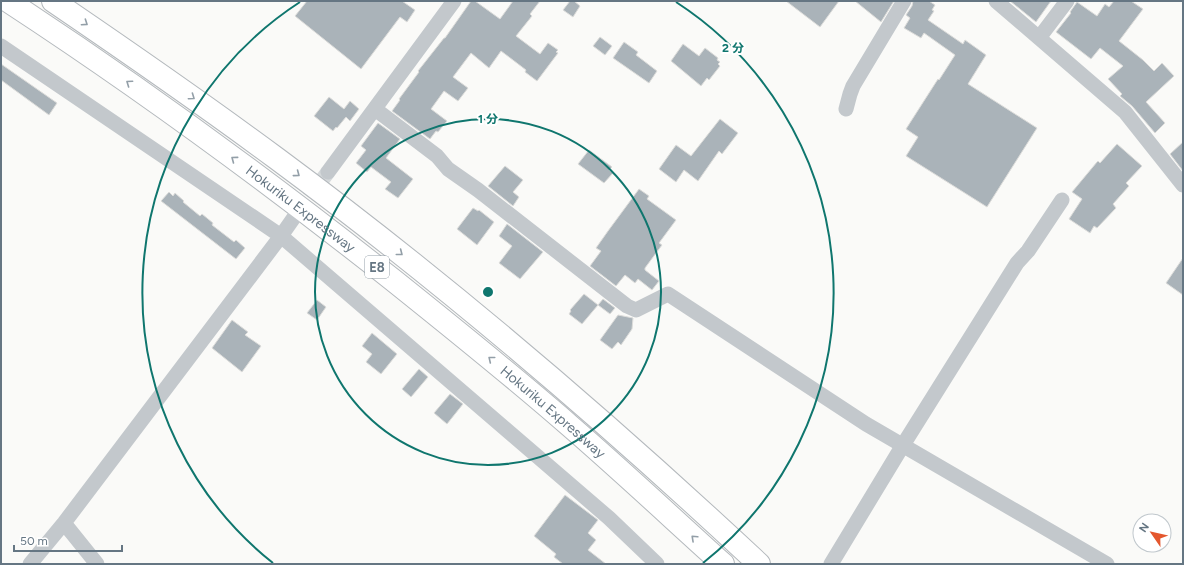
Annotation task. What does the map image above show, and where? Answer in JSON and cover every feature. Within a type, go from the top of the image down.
[{"type":"highway","name":"Hokuriku Expressway","points":[[8,1],[183,120],[339,237],[493,360],[569,425],[723,564]]},
{"type":"highway","name":"Hokuriku Expressway","points":[[53,1],[191,96],[277,159],[433,279],[585,406],[759,564]]},
{"type":"street","points":[[328,172],[454,1]]},
{"type":"street","points":[[846,109],[853,86],[904,1]]},
{"type":"street","points":[[996,1],[1125,112],[1183,185]]},
{"type":"street","points":[[1039,38],[1066,1]]},
{"type":"street","points":[[1,46],[281,236],[608,518],[657,564]]},
{"type":"street","points":[[375,109],[437,156],[448,169],[478,190],[627,306],[636,310],[668,294],[866,424],[1107,564]]},
{"type":"street","points":[[832,564],[903,445],[1017,263],[1028,251],[1062,200]]},
{"type":"street","points":[[30,564],[64,523],[295,216]]},
{"type":"street","points":[[64,523],[97,564]]},
{"type":"building","points":[[307,1],[402,1],[415,10],[407,22],[400,17],[361,69],[295,16]]},
{"type":"building","points":[[471,1],[475,1],[500,19],[513,1],[540,1],[530,14],[532,16],[516,36],[540,54],[548,43],[558,50],[556,52],[558,53],[537,81],[525,72],[526,70],[501,51],[489,68],[471,53],[453,77],[468,88],[458,101],[444,91],[431,109],[447,121],[430,139],[392,111],[419,72],[418,71],[445,38]]},
{"type":"building","points":[[570,1],[574,1],[580,6],[573,17],[563,10]]},
{"type":"building","points":[[786,1],[839,1],[820,27]]},
{"type":"building","points":[[855,1],[894,1],[881,22]]},
{"type":"building","points":[[913,1],[929,1],[935,5],[932,10],[934,11],[928,20],[963,44],[965,40],[986,55],[968,84],[1037,128],[987,207],[906,156],[918,137],[906,129],[955,55],[924,33],[921,38],[904,28],[910,18],[906,15],[912,6]]},
{"type":"building","points":[[1010,1],[1051,1],[1036,22]]},
{"type":"building","points":[[1114,1],[1131,1],[1143,9],[1119,41],[1154,71],[1162,63],[1174,76],[1146,102],[1165,123],[1155,133],[1132,106],[1120,96],[1122,94],[1108,79],[1123,66],[1100,48],[1091,59],[1056,32],[1071,13],[1070,12],[1077,2],[1097,16],[1105,4],[1109,7]]},
{"type":"building","points":[[600,37],[612,46],[605,55],[593,46]]},
{"type":"building","points":[[624,42],[638,52],[636,55],[657,71],[649,83],[613,58]]},
{"type":"building","points":[[683,44],[699,56],[705,48],[718,58],[717,60],[720,62],[718,64],[720,66],[709,80],[707,78],[701,86],[671,61]]},
{"type":"building","points":[[1,64],[57,103],[49,115],[1,80]]},
{"type":"building","points":[[329,97],[344,109],[350,101],[359,109],[350,121],[346,117],[333,131],[314,116]]},
{"type":"building","points":[[720,119],[738,133],[722,154],[719,151],[698,181],[684,170],[676,182],[659,169],[676,145],[691,156]]},
{"type":"building","points":[[378,123],[400,139],[386,158],[413,179],[398,198],[385,189],[391,182],[371,167],[367,172],[356,163],[366,150],[361,146]]},
{"type":"building","points":[[1183,142],[1183,171],[1170,154]]},
{"type":"building","points":[[1117,144],[1142,166],[1126,183],[1129,186],[1113,204],[1116,208],[1097,228],[1094,226],[1090,233],[1069,219],[1082,199],[1072,192],[1097,162],[1098,161],[1100,163]]},
{"type":"building","points":[[589,150],[612,167],[609,170],[613,173],[604,183],[578,164]]},
{"type":"building","points":[[505,166],[523,180],[513,192],[519,197],[513,206],[488,186]]},
{"type":"building","points":[[639,189],[649,196],[647,199],[676,220],[659,243],[662,245],[645,268],[645,270],[659,281],[652,290],[638,279],[635,283],[625,275],[616,286],[590,266],[601,251],[596,248]]},
{"type":"building","points":[[169,192],[173,196],[175,193],[184,201],[183,202],[200,216],[202,214],[213,223],[212,225],[234,242],[236,240],[245,248],[236,259],[161,201]]},
{"type":"building","points":[[473,208],[478,211],[479,210],[494,222],[477,245],[457,229]]},
{"type":"building","points":[[507,224],[543,252],[520,279],[499,263],[512,246],[499,236]]},
{"type":"building","points":[[1183,258],[1183,295],[1166,283]]},
{"type":"building","points":[[584,294],[598,305],[582,324],[569,314],[571,311],[570,310]]},
{"type":"building","points":[[603,299],[615,308],[610,314],[598,305]]},
{"type":"building","points":[[317,300],[326,307],[317,320],[307,313]]},
{"type":"building","points":[[618,315],[633,318],[632,329],[621,345],[618,342],[612,349],[600,340]]},
{"type":"building","points":[[232,320],[248,332],[245,335],[261,346],[242,372],[212,348]]},
{"type":"building","points":[[372,333],[397,354],[381,374],[366,362],[372,354],[362,346]]},
{"type":"building","points":[[419,369],[428,377],[411,397],[402,389]]},
{"type":"building","points":[[450,394],[463,404],[447,424],[434,413]]},
{"type":"building","points":[[565,495],[598,520],[588,533],[596,540],[588,550],[606,564],[563,564],[554,557],[556,554],[534,536]]},
{"type":"tunnel","points":[[295,216],[328,172]]}]
